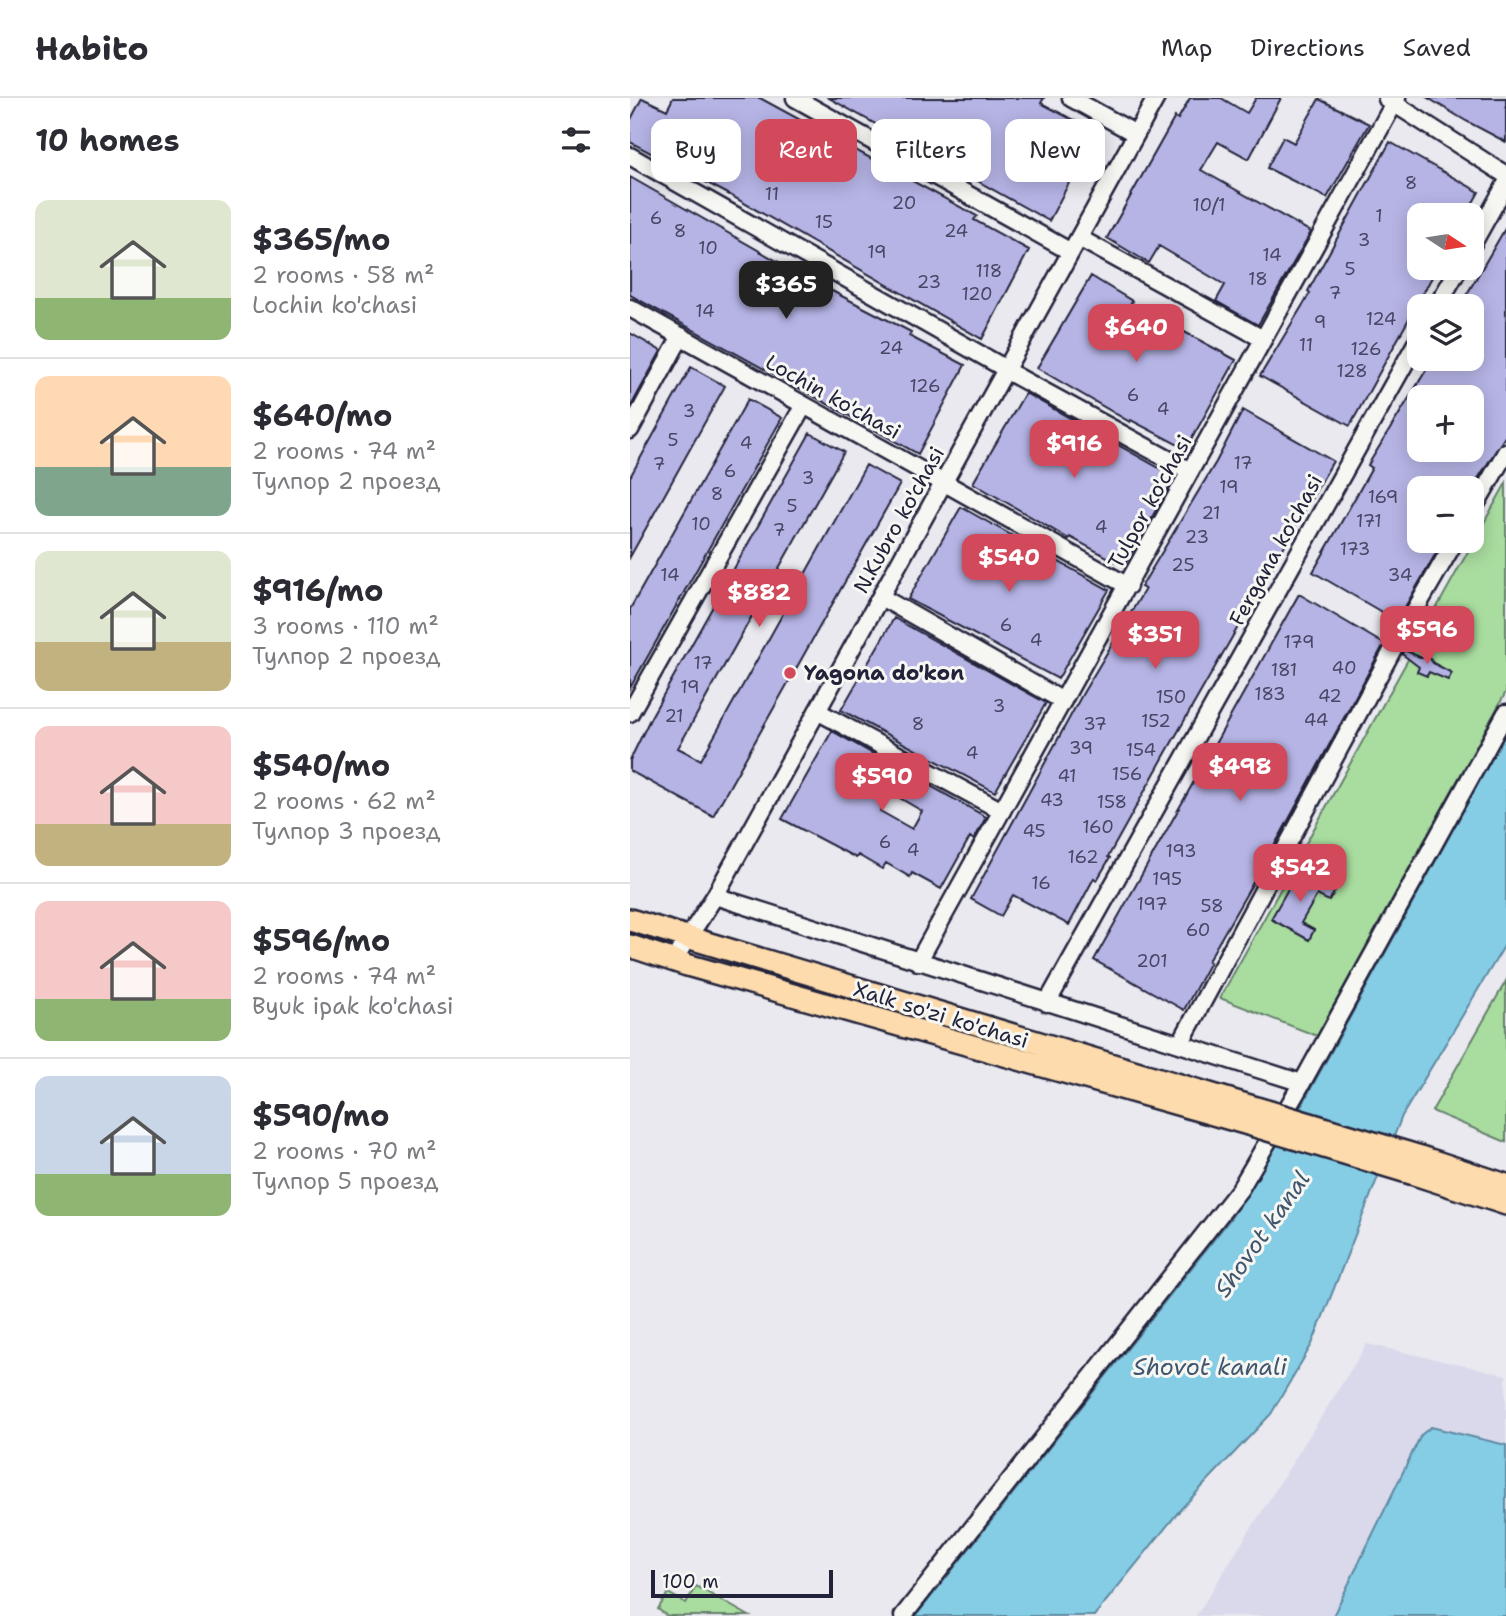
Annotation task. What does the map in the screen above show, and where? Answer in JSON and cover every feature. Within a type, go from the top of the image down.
[{"type":"main road","name":"Xalk so'zi ko'chasi","points":[[630,920],[1250,1116]]},
{"type":"main road","name":"Xalk so'zi ko'chasi","points":[[630,946],[673,961],[1250,1116]]},
{"type":"main road","points":[[1250,1116],[1418,1166],[1506,1185]]},
{"type":"main road","points":[[1418,1166],[1506,1204]]},
{"type":"street","points":[[795,98],[1263,340]]},
{"type":"street","points":[[1071,98],[1136,134]]},
{"type":"street","name":"N.Kubro ko'chasi","points":[[673,961],[715,896],[1156,98]]},
{"type":"street","points":[[1392,100],[1506,174]]},
{"type":"street","name":"Tulpor ko'chasi","points":[[918,962],[1128,586],[1392,100]]},
{"type":"street","points":[[630,156],[1006,370],[1190,471]]},
{"type":"street","points":[[1484,223],[1506,184]]},
{"type":"street","name":"Lochin ko'chasi","points":[[630,308],[1128,586]]},
{"type":"street","points":[[630,430],[681,336]]},
{"type":"street","name":"Fergana ko'chasi","points":[[1047,1003],[1407,359]]},
{"type":"street","points":[[630,713],[804,405]]},
{"type":"street","points":[[1484,490],[1506,452]]},
{"type":"street","points":[[1180,1044],[1385,663],[1448,553]]},
{"type":"street","points":[[881,597],[1063,701]]},
{"type":"street","points":[[817,711],[1002,811]]},
{"type":"street","points":[[903,1616],[1240,1189],[1302,1083],[1506,713]]},
{"type":"street","points":[[715,896],[1302,1083]]},
{"type":"shaded area","points":[[1367,1344],[1506,1375],[1506,1616],[1196,1616]]},
{"type":"green space","points":[[1506,483],[1506,692],[1317,1036],[1220,998],[1467,553],[1484,553],[1484,523]]},
{"type":"green space","points":[[1506,981],[1506,1142],[1432,1111]]},
{"type":"green space","points":[[696,1586],[749,1616],[667,1616],[658,1609],[668,1593],[686,1603]]},
{"type":"water","name":"Shovot kanali","points":[[1506,733],[1506,943],[1402,1116],[1312,1344],[1271,1414],[1180,1510],[1094,1616],[916,1616],[1231,1218],[1303,1103]]},
{"type":"water","points":[[1431,1427],[1506,1445],[1506,1616],[1333,1616],[1421,1435]]},
{"type":"building","points":[[642,98],[667,110],[673,98],[760,98],[799,119],[755,119],[755,182],[857,182],[857,151],[871,158],[871,182],[914,182],[977,216],[974,220],[1029,250],[982,339],[705,182],[741,182],[741,119],[651,119],[651,153],[630,142],[630,121]]},
{"type":"building","points":[[829,98],[1044,98],[1041,103],[1071,119],[1005,119],[1005,182],[1070,182],[1049,221],[979,182],[991,182],[991,119],[871,119],[871,121]]},
{"type":"building","points":[[1190,98],[1221,98],[1247,113],[1256,98],[1281,98],[1249,159],[1218,142],[1201,170],[1311,232],[1258,325],[1216,301],[1225,285],[1159,246],[1149,263],[1107,238],[1175,117],[1178,119]]},
{"type":"building","points":[[1428,98],[1506,98],[1506,142],[1466,121]]},
{"type":"building","points":[[1319,99],[1369,124],[1327,198],[1267,168],[1283,137],[1294,143]]},
{"type":"building","points":[[1390,142],[1479,192],[1473,203],[1407,203],[1407,280],[1430,280],[1423,294],[1407,294],[1407,322],[1350,426],[1260,376],[1310,293],[1308,291]]},
{"type":"building","points":[[630,177],[805,277],[911,332],[909,336],[965,365],[918,454],[630,295]]},
{"type":"building","points":[[1506,227],[1506,435],[1480,476],[1407,476],[1407,553],[1436,553],[1397,621],[1313,572],[1372,468],[1368,465],[1407,401],[1407,462],[1484,462],[1484,385],[1417,385],[1426,371],[1484,371],[1484,294],[1467,294],[1475,280],[1484,280],[1484,265]]},
{"type":"building","points":[[1091,276],[1132,301],[1131,303],[1236,360],[1186,449],[1131,420],[1130,422],[1037,368]]},
{"type":"building","points":[[630,333],[661,351],[630,408]]},
{"type":"building","points":[[691,367],[725,386],[630,557],[630,477]]},
{"type":"building","points":[[1025,393],[1175,477],[1124,566],[1070,537],[1069,539],[973,483]]},
{"type":"building","points":[[748,399],[782,418],[630,688],[630,609]]},
{"type":"building","points":[[1243,410],[1333,461],[1167,751],[1108,857],[1110,858],[1097,880],[1094,878],[1069,925],[1013,895],[1001,916],[971,899],[1083,693],[1145,589],[1141,587],[1216,462]]},
{"type":"building","points":[[810,433],[844,452],[678,748],[701,760],[866,465],[900,484],[713,816],[630,771],[630,760],[651,717]]},
{"type":"building","points":[[961,507],[1109,590],[1058,679],[908,599]]},
{"type":"building","points":[[1299,594],[1384,644],[1208,961],[1210,962],[1184,1010],[1094,960]]},
{"type":"building","points":[[894,618],[1046,703],[995,792],[841,710]]},
{"type":"building","points":[[1442,626],[1449,629],[1452,636],[1449,643],[1442,646],[1435,643],[1432,636],[1435,629]]},
{"type":"building","points":[[1404,650],[1422,658],[1429,657],[1433,663],[1452,673],[1448,680],[1429,672],[1427,676],[1417,672],[1419,667],[1402,654]]},
{"type":"building","points":[[832,731],[986,817],[974,840],[970,837],[941,889],[912,873],[910,877],[886,863],[882,869],[858,855],[856,858],[782,819]],"holes":[[[891,793],[922,811],[912,829],[880,811]]]},
{"type":"building","points":[[1298,871],[1335,891],[1329,901],[1317,895],[1301,923],[1314,930],[1309,940],[1271,919]]},
{"type":"place","name":"Yagona do'kon","points":[[790,673]]},
{"type":"water label","name":"Shovot kanal","points":[[1262,1234]]}]
